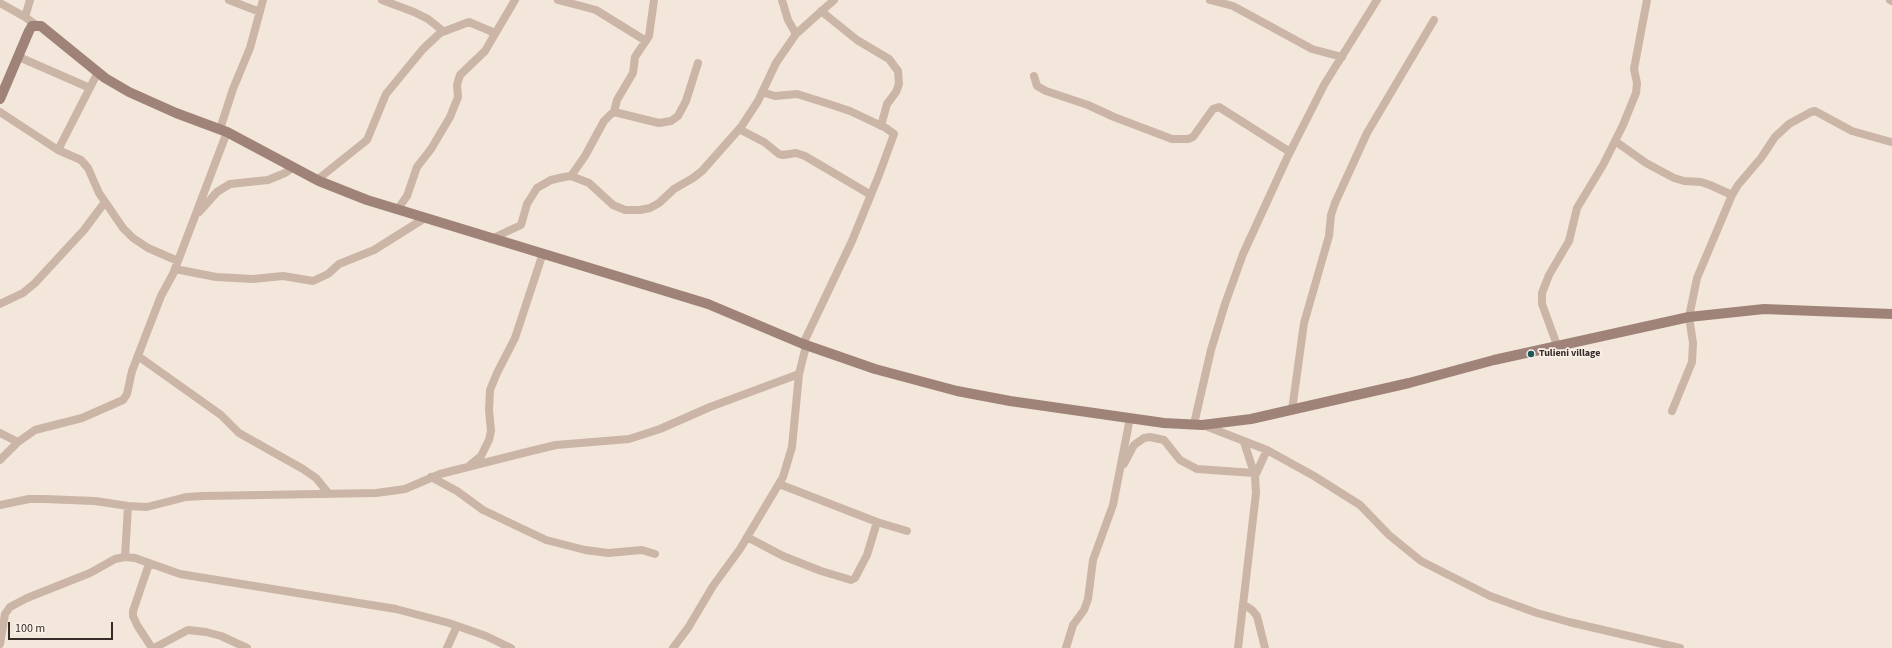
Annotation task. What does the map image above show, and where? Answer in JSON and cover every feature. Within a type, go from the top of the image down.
[{"type":"street","points":[[25,17],[30,0]]},
{"type":"street","points":[[229,0],[260,12]]},
{"type":"street","points":[[0,460],[18,442],[35,430],[82,418],[123,400],[127,394],[132,370],[161,296],[176,265],[196,215],[224,131],[233,89],[250,48],[263,0]]},
{"type":"street","points":[[382,0],[428,19],[443,31]]},
{"type":"street","points":[[397,210],[406,196],[417,167],[431,149],[450,117],[458,97],[457,85],[460,75],[479,58],[515,0]]},
{"type":"street","points":[[558,0],[596,10],[646,41]]},
{"type":"street","points":[[571,176],[585,156],[604,121],[614,112],[617,100],[633,73],[635,57],[646,41],[649,32],[654,0]]},
{"type":"street","points":[[782,0],[788,20],[796,34]]},
{"type":"street","points":[[491,239],[521,225],[530,198],[537,188],[551,180],[571,176],[589,183],[618,208],[631,211],[650,208],[659,203],[674,189],[702,171],[752,111],[776,63],[796,34],[834,0]]},
{"type":"street","points":[[1210,0],[1233,6],[1312,49],[1342,57]]},
{"type":"street","points":[[1198,425],[1211,350],[1225,304],[1243,254],[1290,152],[1324,85],[1377,0]]},
{"type":"street","points":[[1557,346],[1542,304],[1542,293],[1549,275],[1569,241],[1577,208],[1604,165],[1623,125],[1637,88],[1634,69],[1647,0]]},
{"type":"street","points":[[0,3],[51,34],[98,72],[129,92],[176,113],[224,131],[337,189],[397,210],[708,304],[804,345],[875,370],[957,391],[1010,401],[1130,418],[1198,425],[1251,419],[1292,410],[1557,346],[1689,317],[1764,309],[1892,314]]},
{"type":"street","points":[[821,11],[857,40],[889,59],[898,71],[899,84],[896,92],[887,104],[881,126]]},
{"type":"street","points":[[1292,410],[1304,323],[1330,236],[1331,215],[1367,133],[1434,20]]},
{"type":"street","points":[[317,180],[367,140],[386,94],[423,49],[443,31],[469,22],[495,33]]},
{"type":"street","points":[[0,99],[28,31],[32,26],[36,25]]},
{"type":"street","points":[[19,56],[90,88]]},
{"type":"street","points":[[614,112],[644,121],[658,123],[671,121],[678,116],[681,111],[698,63]]},
{"type":"street","points":[[58,150],[98,72]]},
{"type":"street","points":[[1034,76],[1037,86],[1172,139],[1188,139],[1193,137],[1213,109],[1220,107],[1290,152]]},
{"type":"street","points":[[673,648],[688,628],[713,586],[747,537],[779,484],[789,461],[792,447],[799,374],[804,345],[871,195],[894,136],[892,132],[850,111],[802,95],[775,96],[762,92]]},
{"type":"street","points":[[0,112],[58,150],[78,158],[84,163],[117,221],[134,238],[176,265],[216,277],[253,280],[283,276],[313,281],[328,274],[339,264],[374,250],[425,218]]},
{"type":"street","points":[[1672,411],[1692,362],[1693,343],[1689,317],[1697,278],[1732,195],[1738,185],[1761,158],[1782,129],[1811,112],[1819,113],[1852,131],[1891,142]]},
{"type":"street","points":[[739,128],[764,142],[779,154],[783,155],[796,153],[805,156],[871,195]]},
{"type":"street","points":[[1615,141],[1646,163],[1674,178],[1710,185],[1732,195]]},
{"type":"street","points":[[196,215],[217,192],[230,184],[268,180],[286,173],[293,167]]},
{"type":"street","points":[[0,304],[23,293],[35,283],[84,230],[105,202]]},
{"type":"street","points":[[468,467],[481,456],[489,440],[491,431],[489,410],[490,390],[515,338],[543,253]]},
{"type":"street","points":[[138,356],[221,415],[239,432],[316,478],[329,494]]},
{"type":"street","points":[[0,505],[29,499],[44,499],[95,501],[147,507],[186,497],[376,493],[391,491],[405,488],[431,477],[556,445],[630,439],[660,429],[710,407],[799,374]]},
{"type":"street","points":[[1066,648],[1073,625],[1084,610],[1088,599],[1096,547],[1110,516],[1122,466],[1130,418]]},
{"type":"street","points":[[1198,425],[1267,450],[1308,473],[1360,505],[1389,534],[1421,561],[1490,596],[1569,622],[1680,648]]},
{"type":"street","points":[[0,433],[18,442]]},
{"type":"street","points":[[1122,466],[1126,462],[1134,446],[1144,438],[1150,437],[1164,440],[1180,460],[1197,468],[1254,474]]},
{"type":"street","points":[[1238,648],[1256,493],[1254,474],[1244,442]]},
{"type":"street","points":[[1254,474],[1267,450]]},
{"type":"street","points":[[431,477],[457,491],[483,510],[546,540],[585,550],[608,553],[642,550],[655,554]]},
{"type":"street","points":[[779,484],[877,522],[907,531]]},
{"type":"street","points":[[125,557],[128,506]]},
{"type":"street","points":[[747,537],[783,556],[851,580],[856,578],[867,555],[877,522]]},
{"type":"street","points":[[0,644],[6,614],[10,607],[27,598],[90,573],[115,559],[125,557],[135,558],[180,574],[396,609],[457,626],[510,648]]},
{"type":"street","points":[[149,564],[133,610],[137,625],[153,648],[188,630],[206,632],[221,636],[247,648]]},
{"type":"street","points":[[1243,604],[1252,610],[1256,616],[1265,648]]},
{"type":"street","points":[[447,648],[457,626]]},
{"type":"place","name":"Tulieni village","points":[[1531,354]]}]
